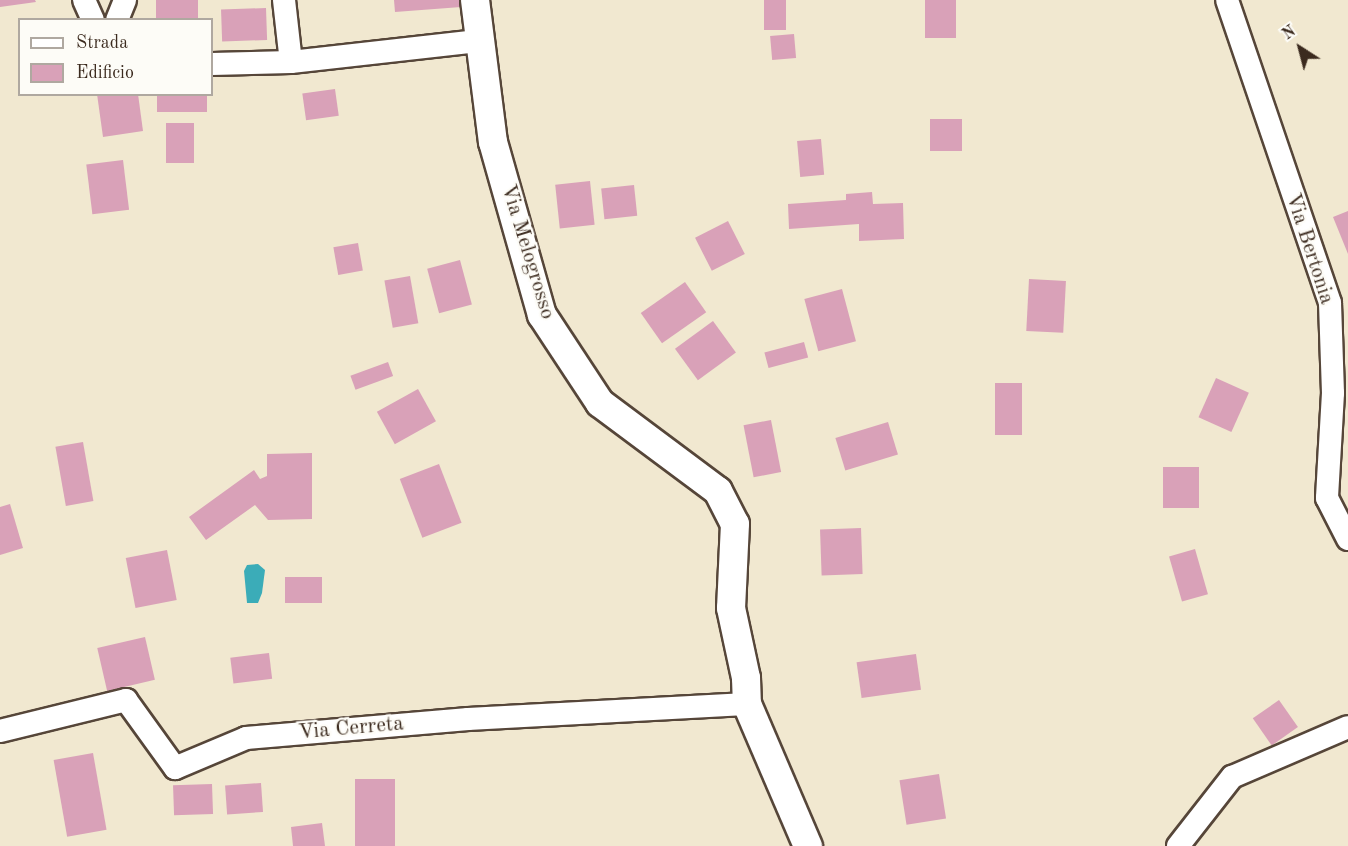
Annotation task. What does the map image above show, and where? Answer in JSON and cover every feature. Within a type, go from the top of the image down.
[{"type":"street","points":[[84,0],[92,18]]},
{"type":"street","points":[[118,18],[125,0]]},
{"type":"street","points":[[284,0],[291,62]]},
{"type":"street","name":"Via Melogrosso","points":[[475,0],[478,41],[493,142],[542,315],[600,403],[718,491],[735,524],[731,608],[746,678],[747,704],[808,846]]},
{"type":"street","name":"Via Bertonia","points":[[1227,0],[1330,303],[1333,393],[1327,498],[1348,539]]},
{"type":"street","points":[[213,64],[291,62],[478,41]]},
{"type":"street","name":"Via Cerreta","points":[[0,731],[126,700],[175,768],[246,738],[468,719],[747,704]]},
{"type":"street","points":[[1178,846],[1232,777],[1348,727]]},
{"type":"water","points":[[258,564],[265,570],[262,593],[258,603],[247,603],[244,571],[247,565]]},
{"type":"building","points":[[0,0],[35,0],[36,2],[0,7]]},
{"type":"building","points":[[156,0],[198,0],[198,18],[156,18]]},
{"type":"building","points":[[394,0],[460,0],[461,7],[395,12]]},
{"type":"building","points":[[764,0],[786,0],[786,30],[764,30]]},
{"type":"building","points":[[925,0],[956,0],[956,38],[925,38]]},
{"type":"building","points":[[266,8],[267,40],[222,42],[221,10]]},
{"type":"building","points":[[794,34],[796,58],[772,60],[770,36]]},
{"type":"building","points":[[335,89],[339,116],[306,120],[302,94]]},
{"type":"building","points":[[97,96],[138,96],[143,131],[103,137]]},
{"type":"building","points":[[157,96],[207,96],[207,112],[157,112]]},
{"type":"building","points":[[930,119],[962,119],[962,151],[930,151]]},
{"type":"building","points":[[166,123],[194,123],[194,163],[166,163]]},
{"type":"building","points":[[821,139],[824,175],[800,177],[797,141]]},
{"type":"building","points":[[123,160],[129,210],[92,214],[86,165]]},
{"type":"building","points":[[590,181],[595,225],[560,228],[555,185]]},
{"type":"building","points":[[634,185],[637,216],[604,219],[601,188]]},
{"type":"building","points":[[872,192],[873,204],[903,203],[904,239],[859,241],[859,224],[789,229],[788,204],[846,200],[846,194]]},
{"type":"building","points":[[1348,211],[1348,254],[1333,217]]},
{"type":"building","points":[[728,221],[745,254],[712,271],[695,238]]},
{"type":"building","points":[[358,243],[363,271],[338,275],[333,247]]},
{"type":"building","points":[[460,260],[472,304],[439,313],[427,269]]},
{"type":"building","points":[[410,276],[418,323],[393,328],[384,281]]},
{"type":"building","points":[[1029,279],[1066,281],[1063,333],[1026,331]]},
{"type":"building","points":[[685,282],[706,312],[662,343],[641,313]]},
{"type":"building","points":[[842,289],[856,341],[818,351],[804,299]]},
{"type":"building","points":[[713,321],[736,353],[698,380],[675,349]]},
{"type":"building","points":[[804,342],[808,357],[769,368],[764,353]]},
{"type":"building","points":[[388,362],[393,376],[356,390],[350,376]]},
{"type":"building","points":[[1216,378],[1249,393],[1231,432],[1199,417]]},
{"type":"building","points":[[995,383],[1022,383],[1022,435],[995,435]]},
{"type":"building","points":[[418,389],[436,421],[395,444],[377,412]]},
{"type":"building","points":[[771,420],[781,472],[754,477],[744,425]]},
{"type":"building","points":[[888,422],[898,455],[845,471],[835,438]]},
{"type":"building","points":[[83,442],[93,501],[66,506],[55,447]]},
{"type":"building","points":[[312,453],[312,519],[268,520],[255,505],[206,540],[189,517],[254,470],[260,479],[267,476],[267,454]]},
{"type":"building","points":[[439,464],[462,523],[422,538],[400,479]]},
{"type":"building","points":[[1163,467],[1199,467],[1199,508],[1163,508]]},
{"type":"building","points":[[10,504],[23,548],[0,555],[0,507]]},
{"type":"building","points":[[861,528],[863,574],[822,575],[820,529]]},
{"type":"building","points":[[1195,549],[1208,594],[1182,602],[1169,556]]},
{"type":"building","points":[[167,550],[177,600],[136,608],[126,558]]},
{"type":"building","points":[[285,577],[322,577],[322,603],[285,603]]},
{"type":"building","points":[[145,637],[155,680],[107,691],[97,648]]},
{"type":"building","points":[[269,653],[272,679],[233,684],[230,658]]},
{"type":"building","points":[[916,654],[921,690],[862,698],[857,662]]},
{"type":"building","points":[[1279,700],[1298,727],[1272,745],[1253,718]]},
{"type":"building","points":[[93,753],[107,830],[67,837],[54,760]]},
{"type":"building","points":[[939,774],[946,818],[907,825],[899,780]]},
{"type":"building","points":[[355,779],[395,779],[395,846],[355,846]]},
{"type":"building","points":[[261,783],[263,812],[227,814],[225,786]]},
{"type":"building","points":[[212,784],[213,814],[174,815],[173,785]]},
{"type":"building","points":[[322,823],[325,846],[293,846],[291,827]]}]
